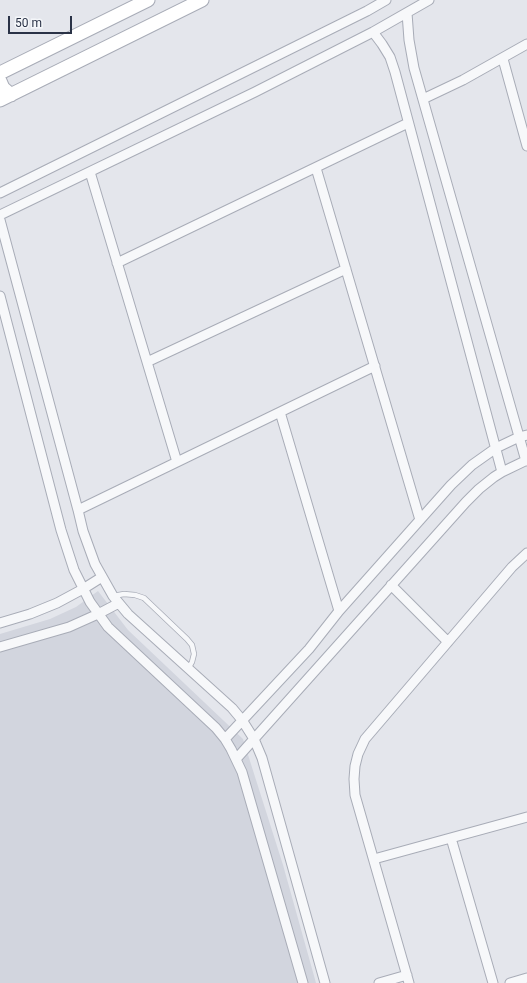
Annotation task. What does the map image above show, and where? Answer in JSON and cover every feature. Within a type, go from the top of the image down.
[{"type":"street","points":[[0,74],[148,0]]},
{"type":"street","points":[[0,81],[5,98],[202,0]]},
{"type":"street","points":[[0,193],[360,15],[386,0]]},
{"type":"street","points":[[0,215],[255,92],[373,32],[429,0]]},
{"type":"street","points":[[237,758],[466,502],[479,489],[502,472],[526,460],[523,436],[411,54],[407,12]]},
{"type":"street","points":[[373,32],[390,57],[395,72],[502,472]]},
{"type":"street","points":[[423,99],[464,80],[527,44]]},
{"type":"street","points":[[503,59],[527,145]]},
{"type":"street","points":[[117,263],[408,123]]},
{"type":"street","points":[[316,168],[420,520]]},
{"type":"street","points":[[90,172],[177,462]]},
{"type":"street","points":[[0,220],[83,531],[90,551],[102,577],[116,600],[128,614],[232,708],[242,720],[254,739],[262,758],[325,983]]},
{"type":"street","points":[[147,362],[346,269]]},
{"type":"street","points":[[0,296],[67,550],[74,570],[83,589],[98,614],[108,627],[216,728],[237,758],[303,983]]},
{"type":"street","points":[[78,510],[375,366]]},
{"type":"street","points":[[280,412],[339,611]]},
{"type":"street","points":[[225,739],[309,649],[339,611],[451,485],[472,465],[496,448],[523,436]]},
{"type":"street","points":[[379,983],[408,979],[355,791],[355,766],[358,754],[365,738],[512,567],[527,553]]},
{"type":"street","points":[[0,623],[30,614],[57,603],[102,577]]},
{"type":"street","points":[[391,585],[448,642]]},
{"type":"street","points":[[0,647],[69,627],[98,614],[116,600]]},
{"type":"street","points":[[374,859],[527,817]]},
{"type":"street","points":[[451,838],[493,983]]},
{"type":"street","points":[[510,983],[527,978]]},
{"type":"lane","points":[[116,600],[124,594],[144,598],[187,638],[192,645],[194,654],[188,669]]},
{"type":"shaded area","points":[[98,591],[128,630],[243,739],[283,865],[316,983],[0,983],[0,634],[50,619],[76,607]]}]
